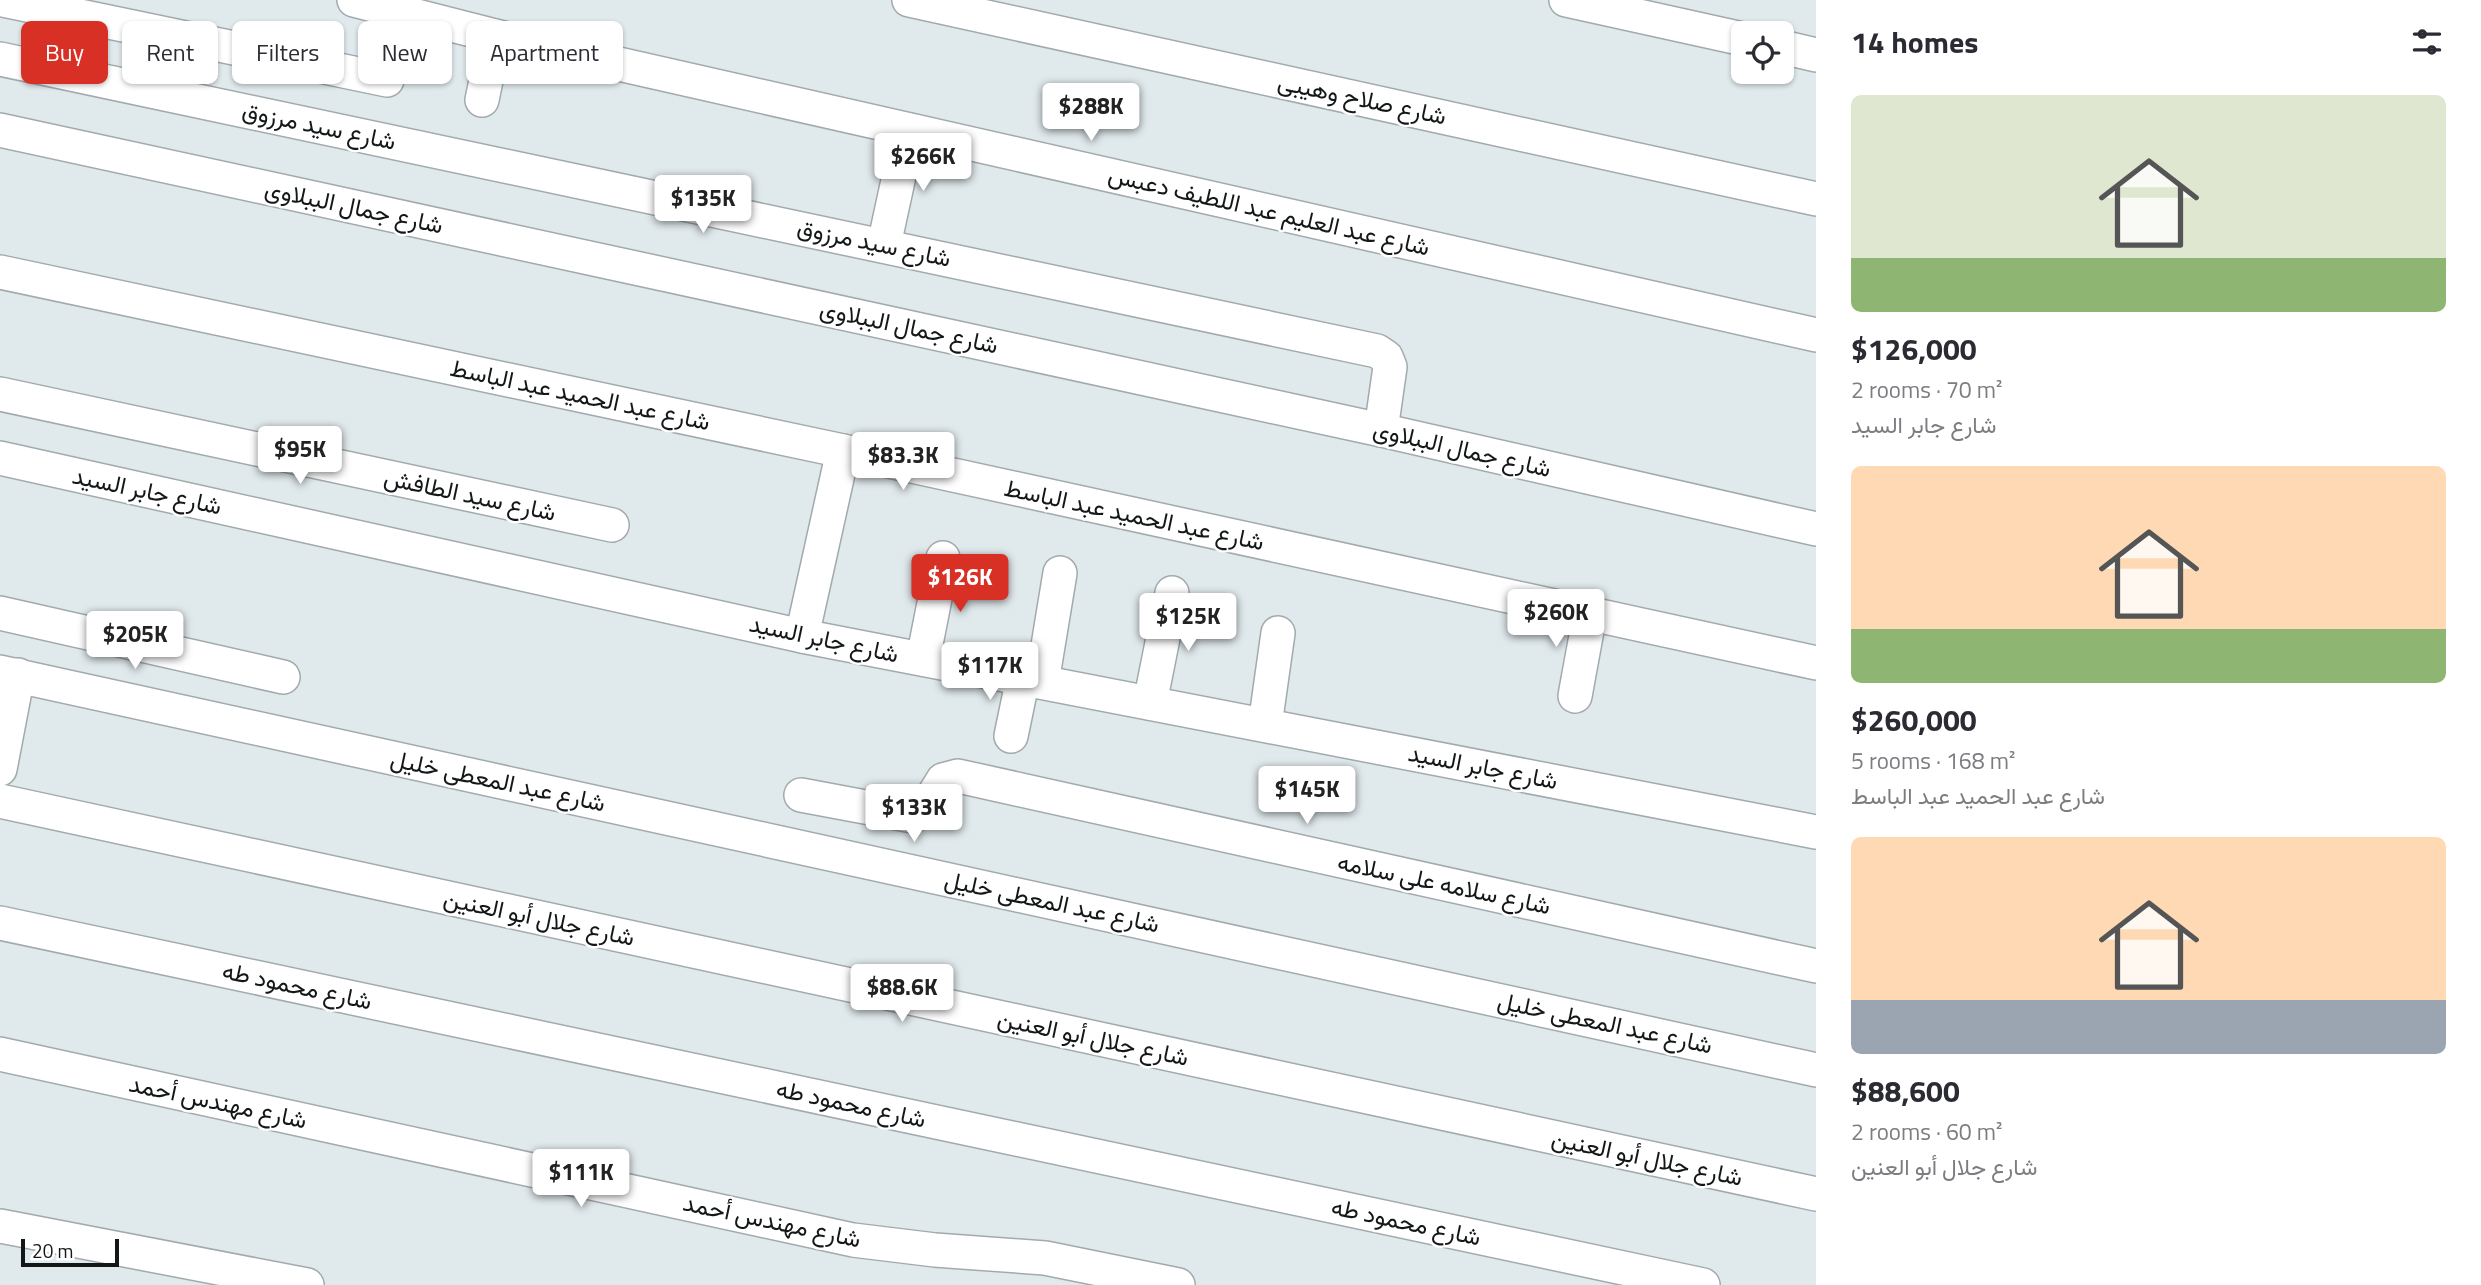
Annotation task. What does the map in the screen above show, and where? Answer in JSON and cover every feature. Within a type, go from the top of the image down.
[{"type":"street","points":[[3,0],[358,74]]},
{"type":"street","name":"شارع عبد العليم عبد اللطيف دعبس","points":[[354,0],[466,29]]},
{"type":"street","name":"شارع صلاح وهيبى","points":[[909,0],[1816,199]]},
{"type":"street","points":[[1566,0],[1731,36]]},
{"type":"street","points":[[1794,50],[1816,55]]},
{"type":"street","name":"شارع سيد مرزوق","points":[[0,59],[1377,351],[1386,357],[1390,367],[1381,430]]},
{"type":"street","name":"شارع عبد العليم عبد اللطيف دعبس","points":[[623,65],[1816,335]]},
{"type":"street","points":[[482,100],[485,84]]},
{"type":"street","name":"شارع جمال الببلاوى","points":[[0,130],[1381,430],[1816,529]]},
{"type":"street","points":[[884,245],[909,130]]},
{"type":"street","name":"شارع عبد الحميد عبد الباسط","points":[[0,272],[843,451],[1816,663]]},
{"type":"street","name":"شارع سيد الطافش","points":[[0,394],[612,525]]},
{"type":"street","points":[[802,636],[843,451]]},
{"type":"street","name":"شارع جابر السيد","points":[[0,458],[802,636],[1816,832]]},
{"type":"street","points":[[923,659],[943,558]]},
{"type":"street","points":[[1011,736],[1032,680],[1060,573]]},
{"type":"street","points":[[1150,703],[1172,593]]},
{"type":"street","points":[[0,613],[283,677]]},
{"type":"street","points":[[1575,695],[1590,614]]},
{"type":"street","points":[[1265,725],[1278,633]]},
{"type":"street","points":[[0,769],[9,673]]},
{"type":"street","name":"شارع عبد المعطى خليل","points":[[9,673],[1816,1070]]},
{"type":"street","name":"شارع سلامه على سلامه","points":[[801,795],[913,816],[925,809],[943,780],[958,776],[1816,966]]},
{"type":"street","name":"شارع جلال أبو العنين","points":[[0,802],[1816,1194]]},
{"type":"street","name":"شارع محمود طه","points":[[0,923],[1703,1285]]},
{"type":"street","name":"شارع مهندس أحمد","points":[[0,1054],[853,1240],[935,1250],[1045,1258],[1178,1285]]},
{"type":"street","points":[[0,1226],[307,1285]]}]
